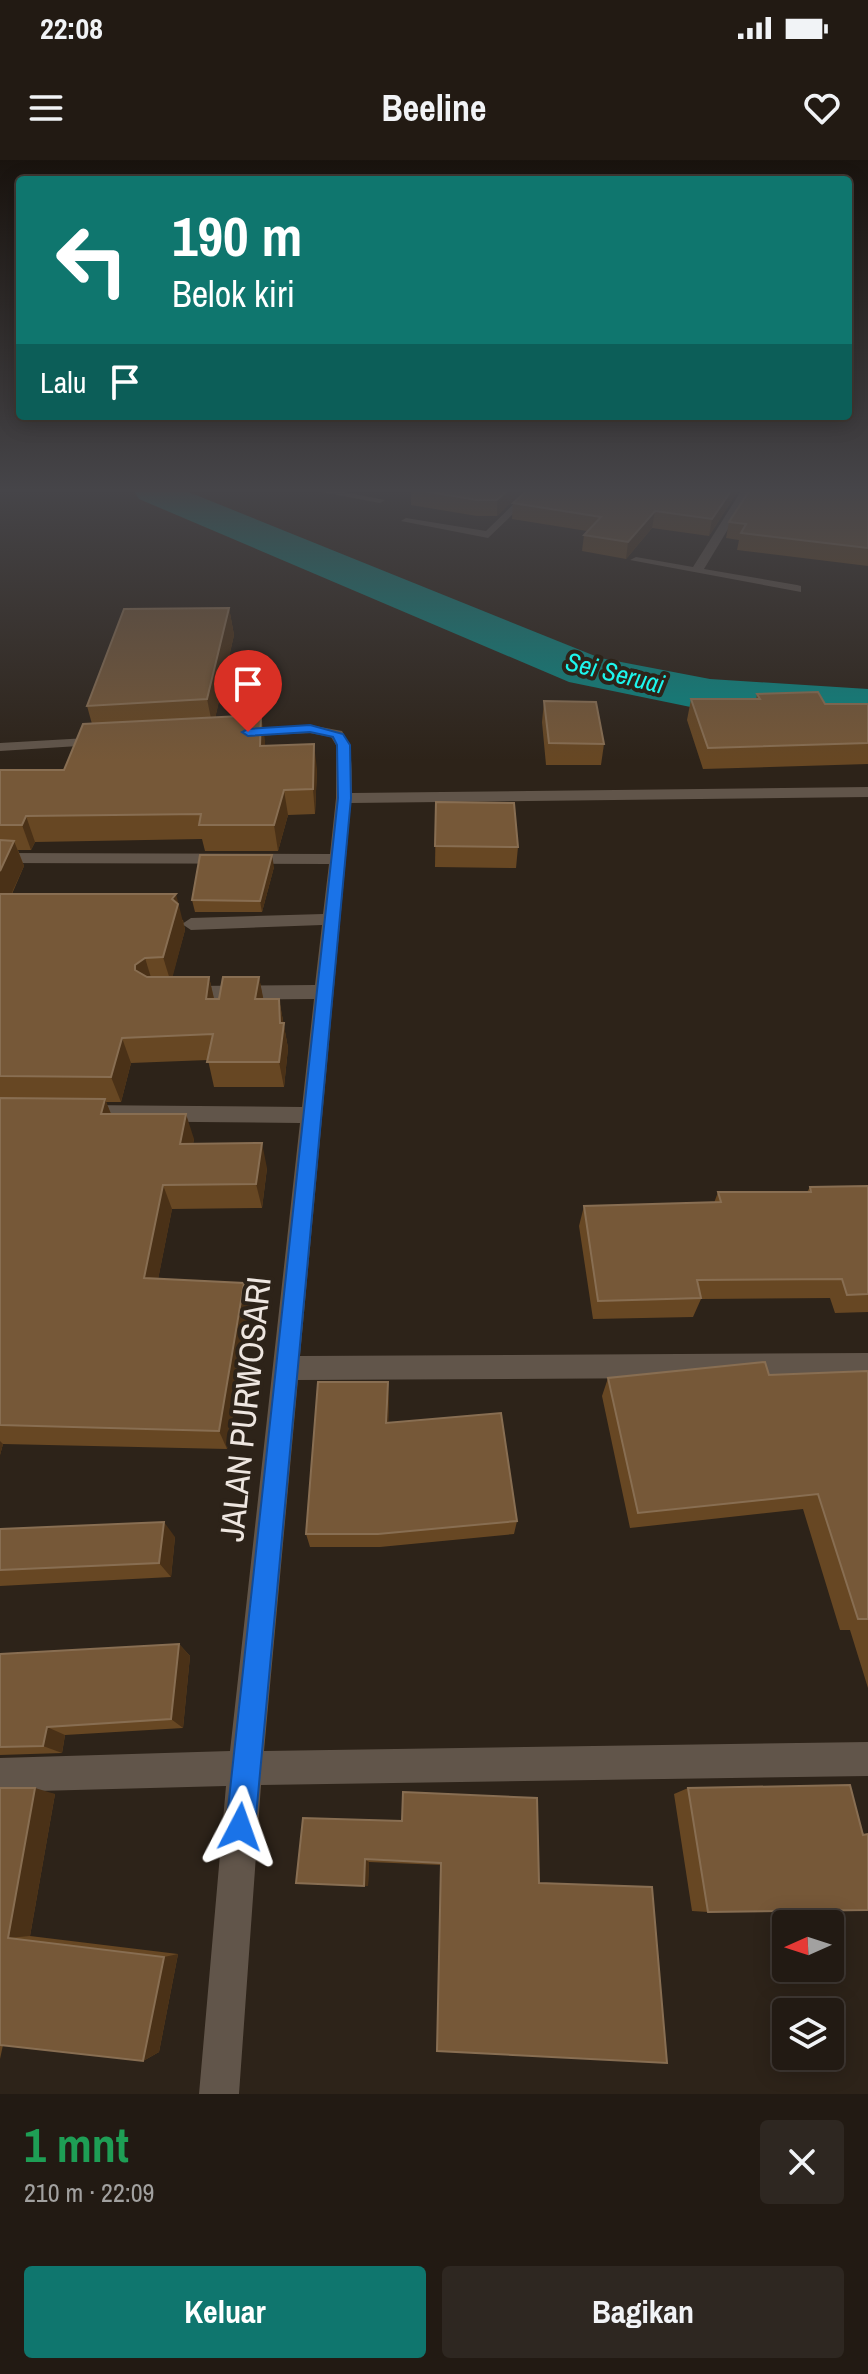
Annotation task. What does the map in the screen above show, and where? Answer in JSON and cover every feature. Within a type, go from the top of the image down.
[{"type":"street","points":[[756,581],[797,589]]},
{"type":"street","name":"JALAN PURWOSARI","points":[[217,734],[310,729],[337,734],[343,745],[344,798],[245,1768],[219,2094]]},
{"type":"street","points":[[0,747],[124,740]]},
{"type":"street","points":[[344,798],[868,792]]},
{"type":"street","points":[[0,858],[339,859]]},
{"type":"street","points":[[191,924],[332,919]]},
{"type":"street","points":[[170,993],[324,992]]},
{"type":"street","points":[[62,1113],[312,1115]]},
{"type":"street","points":[[286,1368],[868,1365]]},
{"type":"street","points":[[0,1775],[245,1768],[868,1759]]},
{"type":"building","points":[[229,608],[207,699],[87,706],[124,609]]},
{"type":"building","points":[[818,692],[825,704],[868,704],[868,743],[708,748],[691,699],[760,699],[757,694]]},
{"type":"building","points":[[544,701],[596,702],[604,744],[549,743]]},
{"type":"building","points":[[261,715],[260,746],[314,744],[313,789],[284,790],[274,825],[199,825],[201,814],[26,816],[22,825],[0,825],[0,770],[64,770],[83,724]]},
{"type":"building","points":[[436,802],[514,803],[518,847],[435,846]]},
{"type":"building","points":[[0,840],[14,841],[0,871]]},
{"type":"building","points":[[200,855],[272,855],[260,901],[192,900]]},
{"type":"building","points":[[0,894],[176,894],[172,899],[178,904],[163,957],[145,958],[135,965],[135,970],[147,977],[209,977],[206,999],[219,999],[223,977],[259,977],[255,999],[279,999],[280,1023],[284,1023],[279,1062],[207,1062],[213,1034],[122,1038],[111,1077],[0,1076]]},
{"type":"building","points":[[0,1098],[105,1099],[101,1114],[186,1114],[180,1144],[262,1143],[256,1184],[163,1185],[144,1278],[244,1283],[219,1431],[0,1425]]},
{"type":"building","points":[[868,1186],[868,1294],[847,1295],[842,1279],[697,1280],[701,1298],[598,1301],[584,1206],[721,1202],[718,1192],[811,1192],[810,1187]]},
{"type":"building","points":[[765,1362],[769,1375],[868,1371],[868,1619],[858,1619],[818,1494],[638,1513],[608,1378]]},
{"type":"building","points":[[318,1382],[388,1382],[386,1423],[501,1413],[517,1521],[378,1534],[306,1534]]},
{"type":"building","points":[[164,1522],[159,1563],[0,1570],[0,1529]]},
{"type":"building","points":[[179,1644],[171,1719],[47,1727],[43,1746],[0,1747],[0,1654]]},
{"type":"building","points":[[850,1785],[863,1835],[868,1834],[868,1910],[708,1912],[688,1788]]},
{"type":"building","points":[[0,1788],[35,1788],[8,1938],[164,1957],[143,2061],[0,2045]]},
{"type":"building","points":[[403,1792],[537,1798],[539,1883],[652,1887],[667,2063],[437,2051],[441,1863],[365,1859],[364,1886],[296,1883],[303,1818],[402,1821]]},
{"type":"waterway","name":"Sei Seruai","points":[[371,581],[587,671],[710,695],[868,705]]},
{"type":"route","points":[[240,1827],[344,798],[343,745],[337,734],[320,729],[248,732]]}]
